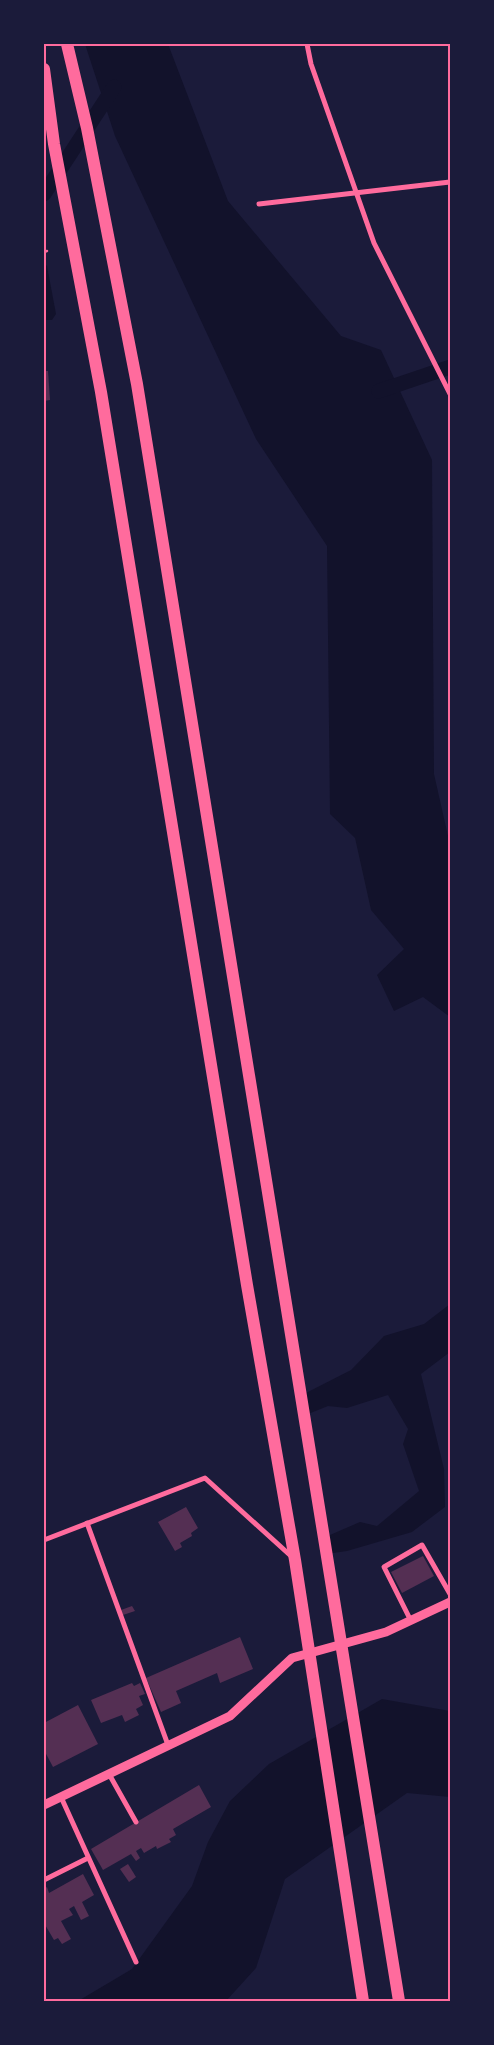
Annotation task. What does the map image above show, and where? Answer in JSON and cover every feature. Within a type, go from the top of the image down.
[{"type":"highway","points":[[67,44],[87,128],[138,384],[399,2001]]},
{"type":"highway","points":[[44,69],[54,144],[100,392],[295,1560],[363,2001]]},
{"type":"street","points":[[308,44],[311,64],[374,243],[449,392]]},
{"type":"street","points":[[260,204],[450,182]]},
{"type":"street","points":[[44,1540],[205,1478],[295,1560]]},
{"type":"street","points":[[87,1523],[168,1745]]},
{"type":"street","points":[[411,1621],[384,1567],[422,1545],[450,1594]]},
{"type":"street","points":[[44,1805],[230,1716],[292,1658],[386,1632],[450,1602]]},
{"type":"street","points":[[109,1773],[136,1822]]},
{"type":"street","points":[[61,1797],[136,1962]]},
{"type":"street","points":[[44,1880],[88,1858]]},
{"type":"shaded area","points":[[85,44],[168,44],[228,201],[341,336],[381,350],[432,460],[434,774],[450,845],[450,1017],[423,997],[394,1011],[377,975],[404,949],[371,910],[355,838],[330,814],[327,546],[256,439],[115,136]]},
{"type":"shaded area","points":[[44,263],[47,266],[56,314],[52,320],[44,320]]},
{"type":"shaded area","points":[[450,1304],[450,1352],[421,1374],[444,1469],[445,1507],[412,1532],[347,1551],[326,1554],[323,1538],[360,1522],[377,1526],[419,1491],[403,1444],[408,1429],[388,1395],[347,1408],[328,1406],[303,1416],[304,1394],[351,1370],[384,1336],[424,1324]]},
{"type":"shaded area","points":[[382,1699],[450,1711],[450,1797],[407,1793],[285,1879],[256,1968],[226,2001],[78,2001],[132,1969],[192,1886],[208,1842],[230,1801],[269,1764]]},
{"type":"building","points":[[44,371],[48,371],[50,400],[44,401]]},
{"type":"building","points":[[186,1507],[198,1528],[191,1533],[192,1536],[180,1543],[182,1547],[175,1551],[158,1522]]},
{"type":"building","points":[[423,1556],[434,1576],[402,1593],[391,1572]]},
{"type":"building","points":[[132,1606],[135,1611],[123,1615],[121,1610]]},
{"type":"building","points":[[240,1637],[253,1669],[220,1683],[217,1673],[176,1691],[181,1703],[161,1712],[146,1678]]},
{"type":"building","points":[[132,1683],[134,1686],[140,1683],[145,1694],[139,1696],[143,1705],[136,1709],[139,1715],[125,1722],[122,1715],[101,1723],[91,1700]]},
{"type":"building","points":[[78,1705],[98,1744],[53,1767],[44,1750],[44,1723]]},
{"type":"building","points":[[199,1785],[211,1807],[173,1829],[176,1835],[169,1839],[171,1842],[157,1849],[156,1846],[144,1853],[141,1848],[136,1851],[140,1858],[136,1861],[131,1854],[103,1870],[91,1849]]},
{"type":"building","points":[[128,1864],[136,1877],[129,1882],[120,1869]]},
{"type":"building","points":[[83,1874],[94,1895],[82,1902],[89,1916],[81,1920],[74,1906],[69,1909],[73,1915],[61,1921],[71,1939],[62,1944],[58,1938],[54,1940],[44,1923],[44,1889],[47,1887],[49,1893]]},
{"type":"waterway","points":[[44,194],[114,87]]},
{"type":"waterway","points":[[379,391],[450,367]]}]
